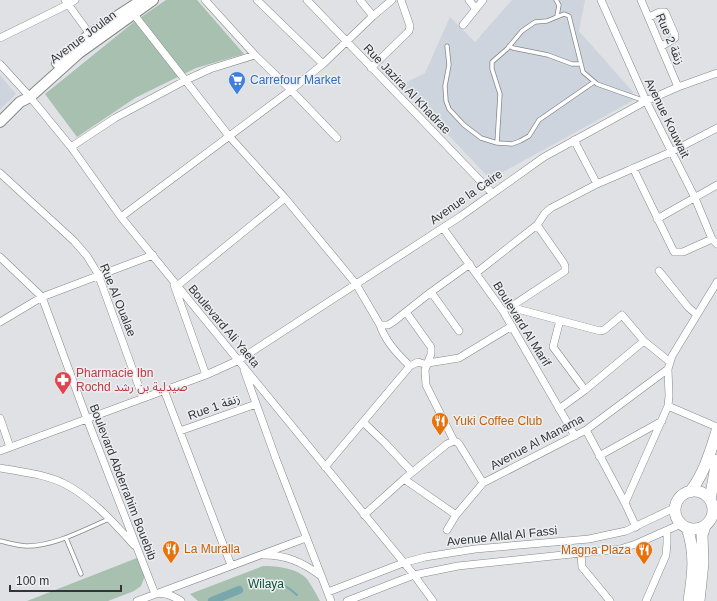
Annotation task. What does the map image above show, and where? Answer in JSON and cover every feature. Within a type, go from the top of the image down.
[{"type":"main road","points":[[690,492],[698,482],[705,468],[717,431]]},
{"type":"main road","points":[[699,601],[702,563],[702,535],[705,526],[713,515],[717,460]]},
{"type":"main road","points":[[689,601],[694,560],[690,536],[676,515],[676,504],[684,494],[697,492],[704,494],[713,505]]},
{"type":"main road","points":[[684,526],[696,529],[705,526]]},
{"type":"street","name":"Avenue Joulan","points":[[132,11],[142,0]]},
{"type":"street","name":"Avenue Joulan","points":[[28,94],[93,38],[132,11],[153,0]]},
{"type":"street","points":[[205,0],[255,55],[337,138]]},
{"type":"street","points":[[257,0],[323,64]]},
{"type":"street","name":"Rue Jazira Al Khadrae","points":[[307,0],[492,193]]},
{"type":"street","points":[[360,0],[373,16]]},
{"type":"street","points":[[121,217],[291,90],[323,64],[392,0]]},
{"type":"street","points":[[371,68],[409,31],[410,26],[401,0]]},
{"type":"street","points":[[469,0],[476,9]]},
{"type":"street","points":[[463,25],[483,0]]},
{"type":"street","name":"Avenue Kouwait","points":[[601,0],[670,152],[695,198],[715,241]]},
{"type":"street","name":"Rue 2 زنقة","points":[[641,0],[662,46],[678,87]]},
{"type":"street","points":[[0,38],[70,1],[93,38]]},
{"type":"street","points":[[132,11],[229,136],[285,198],[356,284],[380,325],[383,334],[395,351],[410,366]]},
{"type":"street","points":[[649,17],[660,12],[665,12],[676,38],[662,46]]},
{"type":"street","points":[[71,148],[115,118],[186,80],[210,69],[255,55]]},
{"type":"street","name":"Boulevard Ali Yaeta","points":[[0,64],[28,94],[71,148],[121,217],[241,362],[414,575],[433,601]]},
{"type":"street","name":"Avenue la Caire","points":[[0,451],[241,362],[356,284],[443,228],[529,167],[574,140],[646,101],[717,72]]},
{"type":"street","points":[[0,122],[28,94]]},
{"type":"street","points":[[476,272],[537,225],[545,213],[551,208],[597,184],[670,152],[717,128]]},
{"type":"street","points":[[574,140],[597,184]]},
{"type":"street","points":[[632,168],[675,253],[683,252],[715,241]]},
{"type":"street","name":"Rue Al Oualae","points":[[0,173],[74,241],[87,256],[98,274],[143,398]]},
{"type":"street","points":[[657,219],[717,185]]},
{"type":"street","points":[[178,286],[285,198]]},
{"type":"street","points":[[503,311],[565,270],[563,262],[537,225]]},
{"type":"street","name":"Boulevard Al Marif","points":[[443,228],[503,311],[575,436]]},
{"type":"street","points":[[0,322],[42,297],[98,274],[153,254]]},
{"type":"street","name":"Boulevard Abderrahim Bouebib","points":[[0,257],[42,297],[87,419],[155,594]]},
{"type":"street","points":[[380,325],[388,325],[470,264]]},
{"type":"street","points":[[659,271],[688,308],[697,315]]},
{"type":"street","points":[[172,279],[206,375]]},
{"type":"street","name":"Avenue Al Manama","points":[[625,504],[668,406],[670,396],[669,365],[676,348],[717,282]]},
{"type":"street","points":[[431,292],[460,331]]},
{"type":"street","points":[[510,307],[600,330],[604,330],[622,316],[644,341],[669,365]]},
{"type":"street","points":[[406,312],[431,347],[431,354],[425,370],[426,385],[454,441],[459,444],[483,483]]},
{"type":"street","points":[[560,320],[552,347],[585,390]]},
{"type":"street","points":[[325,467],[410,366],[418,362],[428,364],[459,358],[512,326]]},
{"type":"street","points":[[559,409],[585,390],[644,341]]},
{"type":"street","points":[[241,362],[331,601]]},
{"type":"street","name":"Avenue Al Manama","points":[[447,530],[456,515],[483,483],[586,430],[669,365]]},
{"type":"street","points":[[164,390],[231,565]]},
{"type":"street","name":"Rue 1 زنقة","points":[[180,431],[256,404]]},
{"type":"street","points":[[668,406],[717,427]]},
{"type":"street","points":[[0,418],[10,447]]},
{"type":"street","points":[[600,456],[662,421]]},
{"type":"street","points":[[363,422],[412,472]]},
{"type":"street","points":[[586,430],[636,527]]},
{"type":"street","points":[[364,515],[446,444],[454,441]]},
{"type":"street","points":[[0,468],[30,472],[65,484],[86,498],[126,535],[138,550]]},
{"type":"street","points":[[404,479],[456,515]]},
{"type":"street","name":"Avenue Allal Al Fassi","points":[[328,592],[403,563],[425,557],[456,551],[589,538],[626,531],[672,509],[676,504]]},
{"type":"street","name":"Avenue Allal Al Fassi","points":[[347,601],[414,575],[476,563],[571,555],[620,549],[666,531],[684,526]]},
{"type":"street","points":[[646,601],[666,555],[666,531]]},
{"type":"street","points":[[137,601],[306,538]]},
{"type":"street","points":[[589,538],[590,553]]},
{"type":"street","points":[[570,540],[571,555]]},
{"type":"street","points":[[580,554],[582,567],[610,601]]},
{"type":"street","points":[[260,555],[275,556],[299,562],[321,576]]},
{"type":"street","points":[[155,594],[168,594],[181,601]]},
{"type":"lane","points":[[556,0],[559,6],[557,16]]},
{"type":"lane","points":[[496,143],[500,94],[491,65],[492,62],[509,46],[522,30],[535,22],[546,21],[564,14],[569,16],[583,72],[597,84],[646,101]]},
{"type":"lane","points":[[447,46],[449,65],[445,86],[446,101],[449,109],[464,125],[481,138],[496,143],[512,144],[529,136],[539,120],[594,82]]},
{"type":"lane","points":[[509,46],[548,55],[572,64],[581,64]]},
{"type":"lane","points":[[0,542],[36,546],[66,538],[109,519]]},
{"type":"lane","points":[[66,538],[81,574]]},
{"type":"shaded area","points":[[512,0],[585,0],[579,31],[633,92],[634,100],[490,179],[401,85],[425,73],[450,17],[475,42]]},
{"type":"shaded area","points":[[0,75],[16,94],[0,110]]},
{"type":"green space","points":[[166,0],[197,0],[244,54],[196,68],[135,98],[77,137],[45,94],[134,22]]},
{"type":"green space","points":[[137,558],[144,573],[144,578],[141,586],[134,591],[108,601],[27,601]]},
{"type":"green space","name":"Wilaya","points":[[263,566],[286,568],[303,575],[320,601],[198,601],[190,594]]},
{"type":"waterway","points":[[252,585],[264,582],[276,583],[287,587],[297,595]]},
{"type":"waterway","points":[[212,601],[239,590]]},
{"type":"place","name":"Carrefour Market","points":[[237,95]]},
{"type":"place","name":"Pharmacie Ibn Rochd صيدلية بن رشد","points":[[63,395]]},
{"type":"place","name":"Yuki Coffee Club","points":[[440,436]]},
{"type":"place","name":"La Muralla","points":[[171,564]]},
{"type":"place","name":"Magna Plaza","points":[[644,565]]}]
